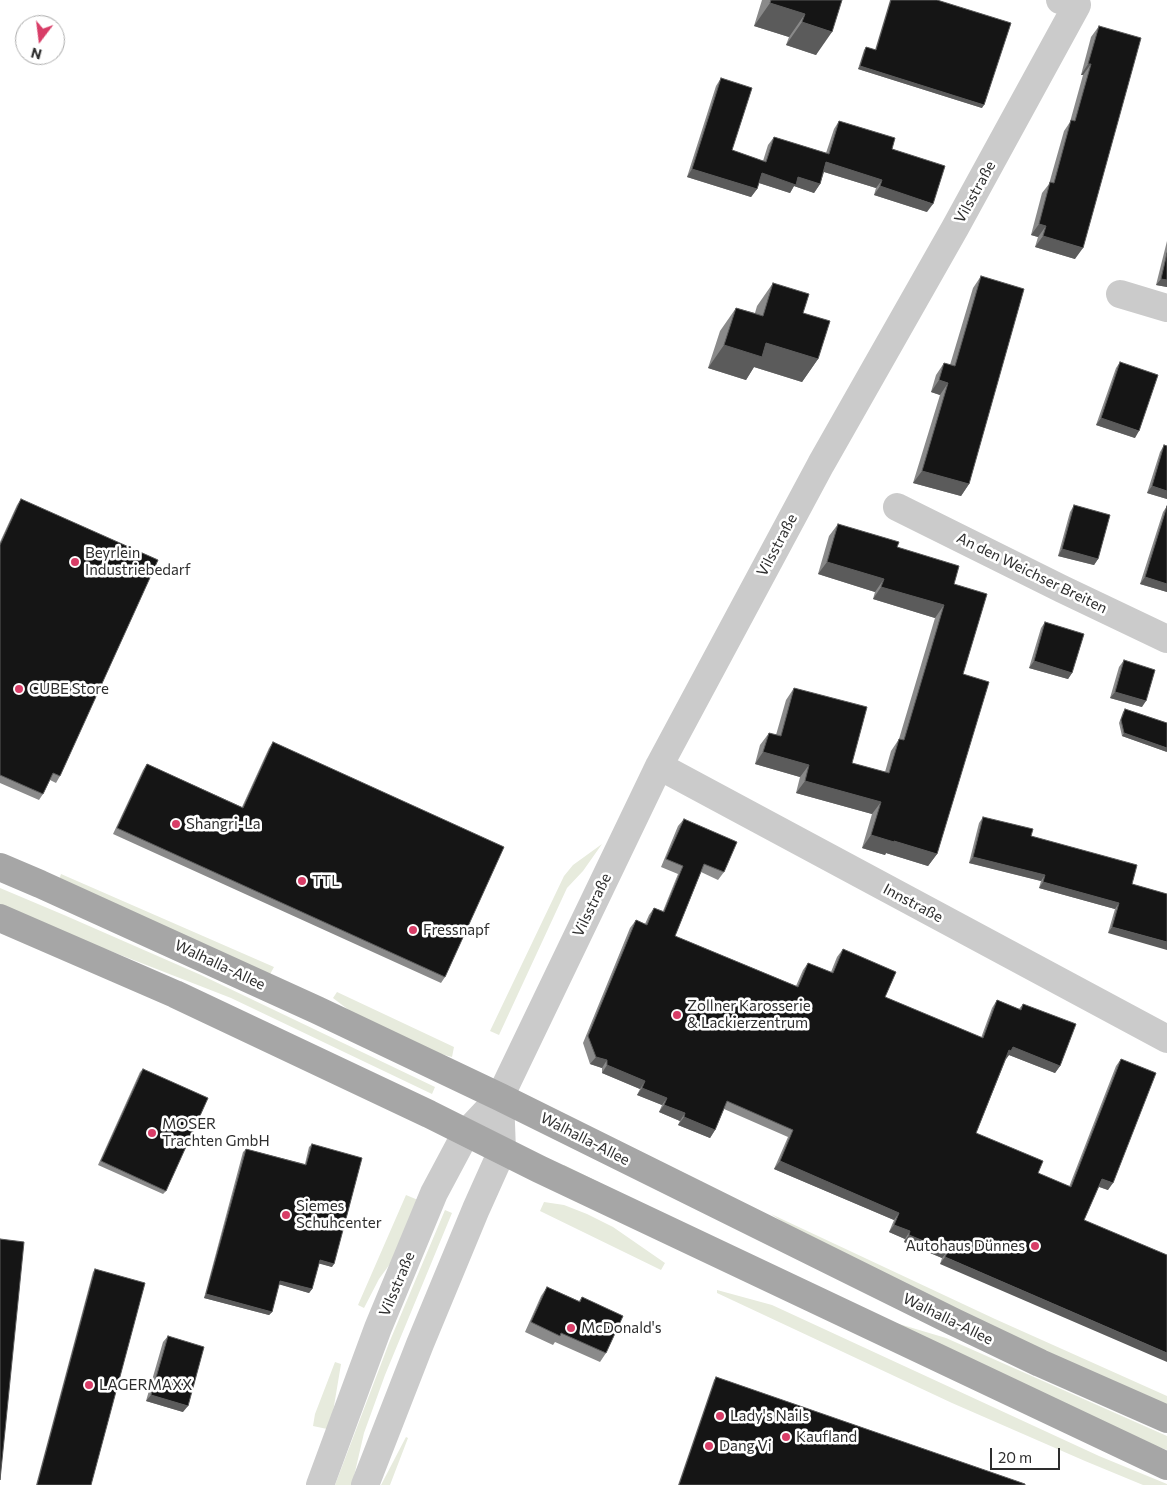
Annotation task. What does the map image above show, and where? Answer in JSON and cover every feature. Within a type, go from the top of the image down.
[{"type":"main road","name":"Walhalla-Allee","points":[[0,867],[205,958],[500,1097],[954,1322],[1040,1363],[1167,1419]]},
{"type":"main road","points":[[0,918],[175,994],[1167,1466]]},
{"type":"street","name":"Vilsstraße","points":[[320,1485],[378,1328],[434,1193],[466,1133],[500,1097],[659,766],[821,464],[955,228],[1069,3]]},
{"type":"street","points":[[1120,294],[1167,308]]},
{"type":"street","name":"An den Weichser Breiten","points":[[897,507],[1167,639]]},
{"type":"street","name":"Innstraße","points":[[659,766],[1167,1039]]},
{"type":"street","name":"Vilsstraße","points":[[365,1485],[420,1344],[502,1151],[500,1097]]},
{"type":"shaded area","points":[[602,844],[583,871],[567,888],[499,1035],[490,1031],[564,876],[573,865]]},
{"type":"shaded area","points":[[61,874],[274,967],[269,976],[58,883]]},
{"type":"shaded area","points":[[0,888],[201,975],[435,1087],[432,1094],[231,998],[0,908]]},
{"type":"shaded area","points":[[337,992],[454,1047],[452,1057],[367,1024],[333,998]]},
{"type":"shaded area","points":[[564,1165],[720,1242],[889,1321],[946,1338],[1167,1436],[1167,1450],[1107,1428],[560,1171]]},
{"type":"shaded area","points":[[406,1195],[418,1200],[395,1257],[379,1279],[364,1308],[358,1305]]},
{"type":"shaded area","points":[[544,1202],[564,1205],[613,1227],[665,1263],[661,1270],[540,1211]]},
{"type":"shaded area","points":[[445,1210],[452,1213],[385,1375],[364,1433],[352,1485],[335,1485],[389,1343]]},
{"type":"shaded area","points":[[771,1214],[995,1319],[1167,1396],[1167,1406],[1005,1336],[815,1244]]},
{"type":"shaded area","points":[[717,1290],[772,1305],[1099,1456],[1167,1485],[1143,1485],[1085,1461],[952,1403],[717,1293]]},
{"type":"shaded area","points":[[335,1362],[341,1364],[331,1424],[327,1429],[313,1426],[315,1414]]},
{"type":"shaded area","points":[[406,1437],[408,1438],[390,1485],[381,1485]]},
{"type":"building","points":[[771,0],[842,0],[832,32],[802,22],[805,14],[770,3]]},
{"type":"building","points":[[891,0],[937,0],[1011,23],[984,105],[860,66],[866,47],[876,50]]},
{"type":"building","points":[[1099,26],[1141,38],[1083,248],[1043,236],[1046,226],[1039,224],[1050,182],[1054,183],[1071,120],[1075,121],[1091,64],[1088,64]]},
{"type":"building","points":[[721,78],[752,88],[732,150],[766,162],[774,137],[829,154],[839,121],[895,138],[892,149],[945,166],[933,204],[880,186],[882,180],[826,162],[820,184],[798,177],[796,185],[762,173],[757,189],[692,169]]},
{"type":"building","points":[[1167,253],[1167,280],[1161,279]]},
{"type":"building","points":[[981,276],[1024,289],[969,484],[922,471],[948,383],[939,380],[944,363],[955,366]]},
{"type":"building","points":[[773,283],[809,294],[803,313],[830,321],[818,359],[766,343],[762,357],[724,345],[736,308],[763,316]]},
{"type":"building","points":[[1120,362],[1158,375],[1139,431],[1101,418]]},
{"type":"building","points":[[1164,445],[1167,446],[1167,491],[1152,486]]},
{"type":"building","points":[[21,499],[158,560],[60,776],[53,773],[43,794],[0,775],[0,545]]},
{"type":"building","points":[[1074,505],[1110,515],[1098,559],[1062,549]]},
{"type":"building","points":[[1167,506],[1167,584],[1145,577]]},
{"type":"building","points":[[838,524],[899,542],[897,547],[959,566],[954,584],[987,594],[963,674],[989,682],[937,854],[871,835],[881,802],[805,781],[809,765],[763,752],[769,733],[781,736],[794,688],[867,707],[852,763],[889,773],[899,739],[904,740],[944,605],[881,587],[884,579],[827,562]]},
{"type":"building","points":[[1045,622],[1084,634],[1072,673],[1034,661]]},
{"type":"building","points":[[1124,660],[1155,670],[1146,701],[1115,692]]},
{"type":"building","points":[[1125,709],[1167,723],[1167,748],[1124,733],[1121,720]]},
{"type":"building","points":[[273,742],[504,847],[445,977],[117,828],[147,764],[243,808]]},
{"type":"building","points":[[983,817],[1033,829],[1031,836],[1137,865],[1132,884],[1167,894],[1167,942],[1112,927],[1119,903],[1043,882],[1045,875],[973,857]]},
{"type":"building","points":[[684,819],[737,842],[724,872],[704,864],[675,936],[798,987],[808,963],[833,973],[843,949],[896,972],[885,997],[983,1038],[997,1000],[1021,1010],[1023,1004],[1076,1024],[1060,1066],[1013,1047],[1011,1051],[1009,1050],[976,1133],[1043,1161],[1038,1173],[1071,1187],[1121,1059],[1156,1073],[1113,1183],[1102,1179],[1084,1220],[1167,1255],[1167,1353],[945,1257],[948,1251],[909,1235],[910,1231],[894,1225],[899,1213],[780,1161],[793,1130],[727,1101],[715,1130],[684,1117],[685,1113],[664,1105],[667,1098],[642,1088],[645,1081],[607,1065],[607,1060],[596,1057],[588,1036],[636,920],[647,925],[654,908],[664,912],[683,866],[666,859]]},
{"type":"building","name":"MOSER Trachten GmbH","points":[[143,1069],[208,1098],[166,1191],[101,1161]]},
{"type":"building","name":"Siemes Schuhcenter","points":[[312,1144],[362,1158],[334,1264],[320,1260],[312,1289],[280,1281],[272,1312],[206,1294],[246,1149],[306,1165]]},
{"type":"building","points":[[0,1239],[24,1242],[0,1480]]},
{"type":"building","name":"LAGERMAXX","points":[[95,1269],[145,1283],[91,1485],[37,1485]]},
{"type":"building","name":"McDonald's","points":[[547,1287],[580,1302],[582,1297],[623,1316],[606,1353],[561,1333],[560,1336],[531,1322]]},
{"type":"building","points":[[168,1336],[204,1347],[188,1406],[151,1395]]},
{"type":"building","name":"Kaufland","points":[[716,1377],[1025,1484],[1025,1485],[679,1485]]},
{"type":"place","name":"Beyrlein Industriebedarf","points":[[75,562]]},
{"type":"place","name":"CUBE Store","points":[[19,689]]},
{"type":"place","name":"Shangri-La","points":[[176,824]]},
{"type":"place","name":"TTL","points":[[302,881]]},
{"type":"place","name":"Fressnapf","points":[[413,930]]},
{"type":"place","name":"Zollner Karosserie & Lackierzentrum","points":[[677,1015]]},
{"type":"place","name":"MOSER Trachten GmbH","points":[[152,1133]]},
{"type":"place","name":"Siemes Schuhcenter","points":[[286,1215]]},
{"type":"place","name":"Autohaus Dünnes","points":[[1035,1246]]},
{"type":"place","name":"McDonald's","points":[[571,1328]]},
{"type":"place","name":"LAGERMAXX","points":[[89,1385]]},
{"type":"place","name":"Lady's Nails","points":[[720,1416]]},
{"type":"place","name":"Kaufland","points":[[786,1437]]},
{"type":"place","name":"Dang Vi","points":[[709,1446]]}]
